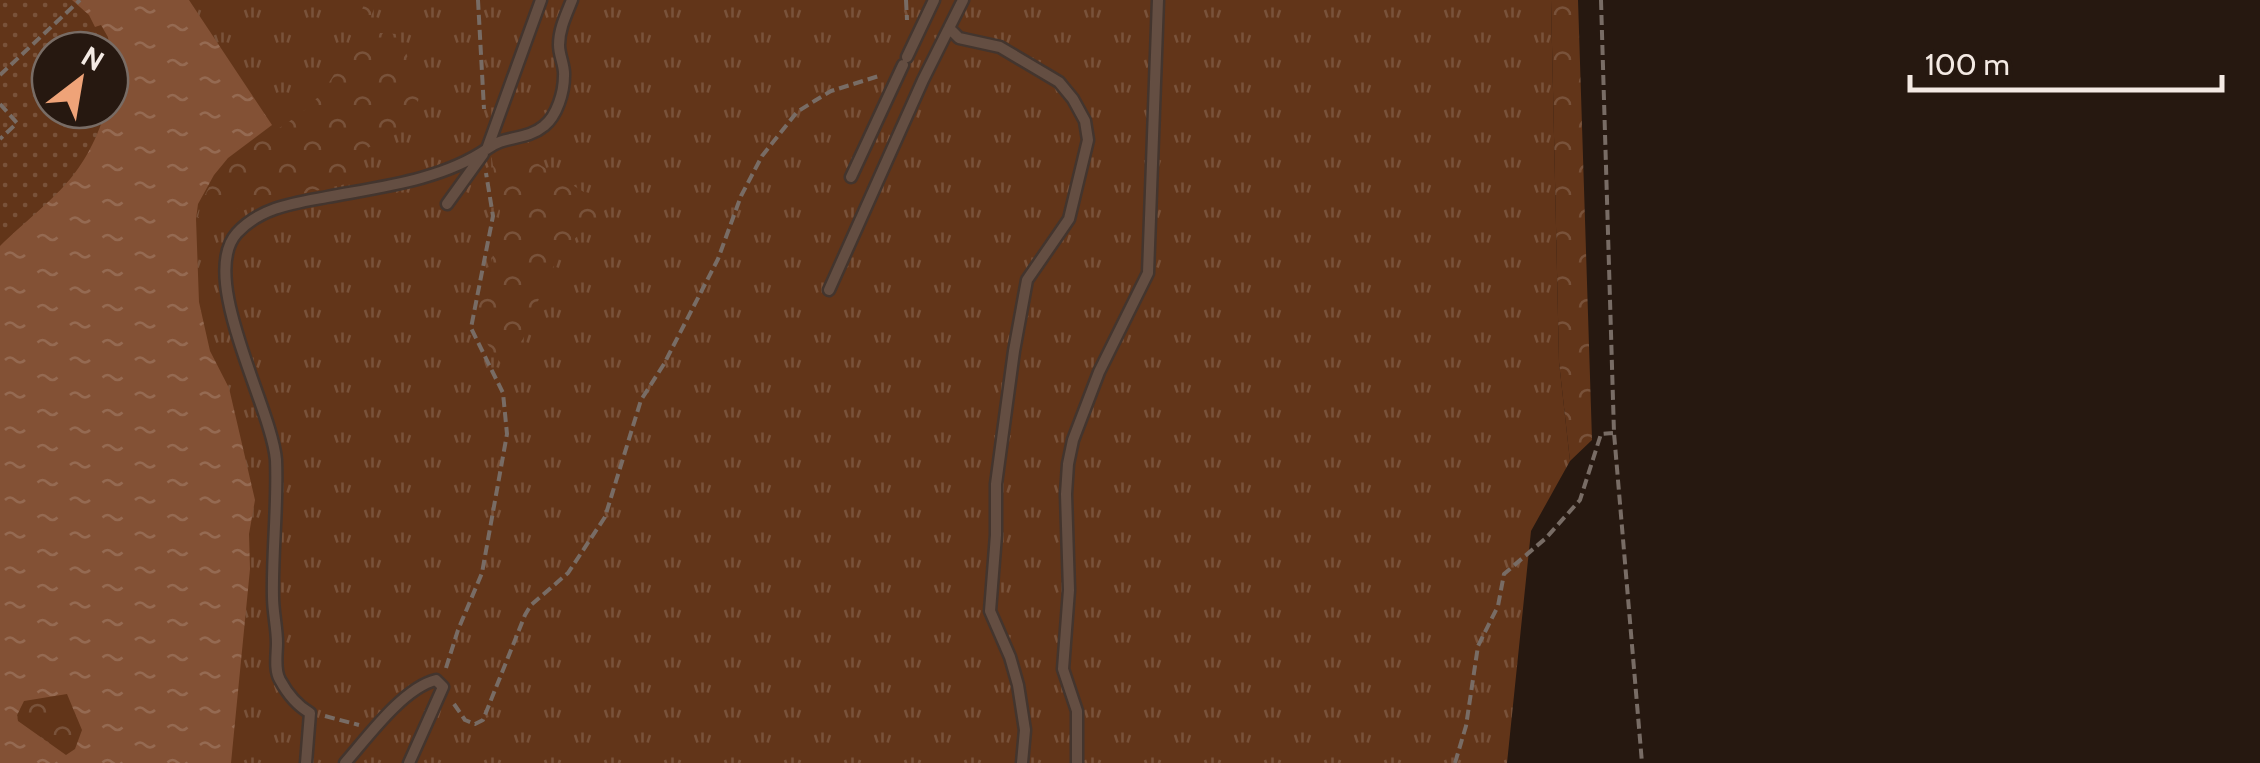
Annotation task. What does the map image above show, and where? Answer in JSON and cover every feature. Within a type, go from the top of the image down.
[{"type":"lane","points":[[447,204],[487,149],[541,0]]},
{"type":"lane","points":[[306,763],[310,713],[294,701],[277,677],[273,599],[276,462],[267,418],[245,366],[233,317],[226,270],[232,240],[246,226],[282,205],[426,176],[466,161],[496,142],[524,138],[544,126],[554,116],[564,75],[560,38],[572,0]]},
{"type":"lane","points":[[851,177],[934,0]]},
{"type":"lane","points":[[829,290],[963,0]]},
{"type":"lane","points":[[1078,763],[1077,711],[1063,669],[1069,590],[1068,464],[1099,372],[1148,273],[1158,0]]},
{"type":"lane","points":[[949,28],[959,38],[1000,47],[1059,82],[1085,122],[1088,140],[1068,220],[1027,280],[996,484],[990,611],[1018,685],[1025,730],[1022,763]]},
{"type":"lane","points":[[345,763],[373,730],[427,682],[436,680],[443,687],[410,763]]},
{"type":"path","points":[[0,76],[80,0]]},
{"type":"path","points":[[478,0],[485,119]]},
{"type":"path","points":[[1601,0],[1614,433],[1642,763]]},
{"type":"path","points":[[487,149],[484,156],[492,216],[471,328],[504,393],[507,434],[482,573],[458,630],[443,687],[465,720],[475,724],[482,720],[525,615],[568,573],[604,516],[641,400],[718,259],[741,196],[762,156],[798,112],[816,100],[905,61]]},
{"type":"path","points":[[0,104],[17,123],[0,140]]},
{"type":"path","points":[[1455,763],[1466,726],[1478,646],[1498,606],[1504,574],[1546,538],[1580,500],[1601,434],[1614,433]]},
{"type":"path","points":[[310,713],[373,730]]},
{"type":"green space","points":[[0,0],[1551,0],[1559,362],[1570,461],[1531,531],[1507,763],[0,763]]},
{"type":"green space","points":[[8,0],[74,1],[95,27],[101,24],[104,30],[30,30],[30,130],[99,130],[91,152],[57,197],[0,246],[0,4]]},
{"type":"green space","points":[[366,0],[378,0],[364,32],[397,34],[419,93],[411,117],[359,153],[364,180],[198,217],[217,175],[248,148],[301,113],[325,88]]},
{"type":"green space","points":[[1551,0],[1578,0],[1592,440],[1570,461],[1559,362]]},
{"type":"green space","points":[[491,153],[532,160],[608,207],[563,250],[548,276],[523,339],[502,365],[477,329],[477,313],[500,211]]},
{"type":"green space","points":[[67,694],[82,730],[75,749],[66,755],[18,720],[17,715],[24,701]]},
{"type":"water","points":[[72,0],[189,0],[272,125],[228,158],[214,175],[198,204],[196,219],[199,302],[210,351],[229,388],[255,500],[231,763],[0,763],[0,246],[64,187],[99,130],[130,130],[130,30],[95,27],[89,15]],"holes":[[[67,694],[82,730],[75,749],[66,755],[18,721],[24,701]]]}]
